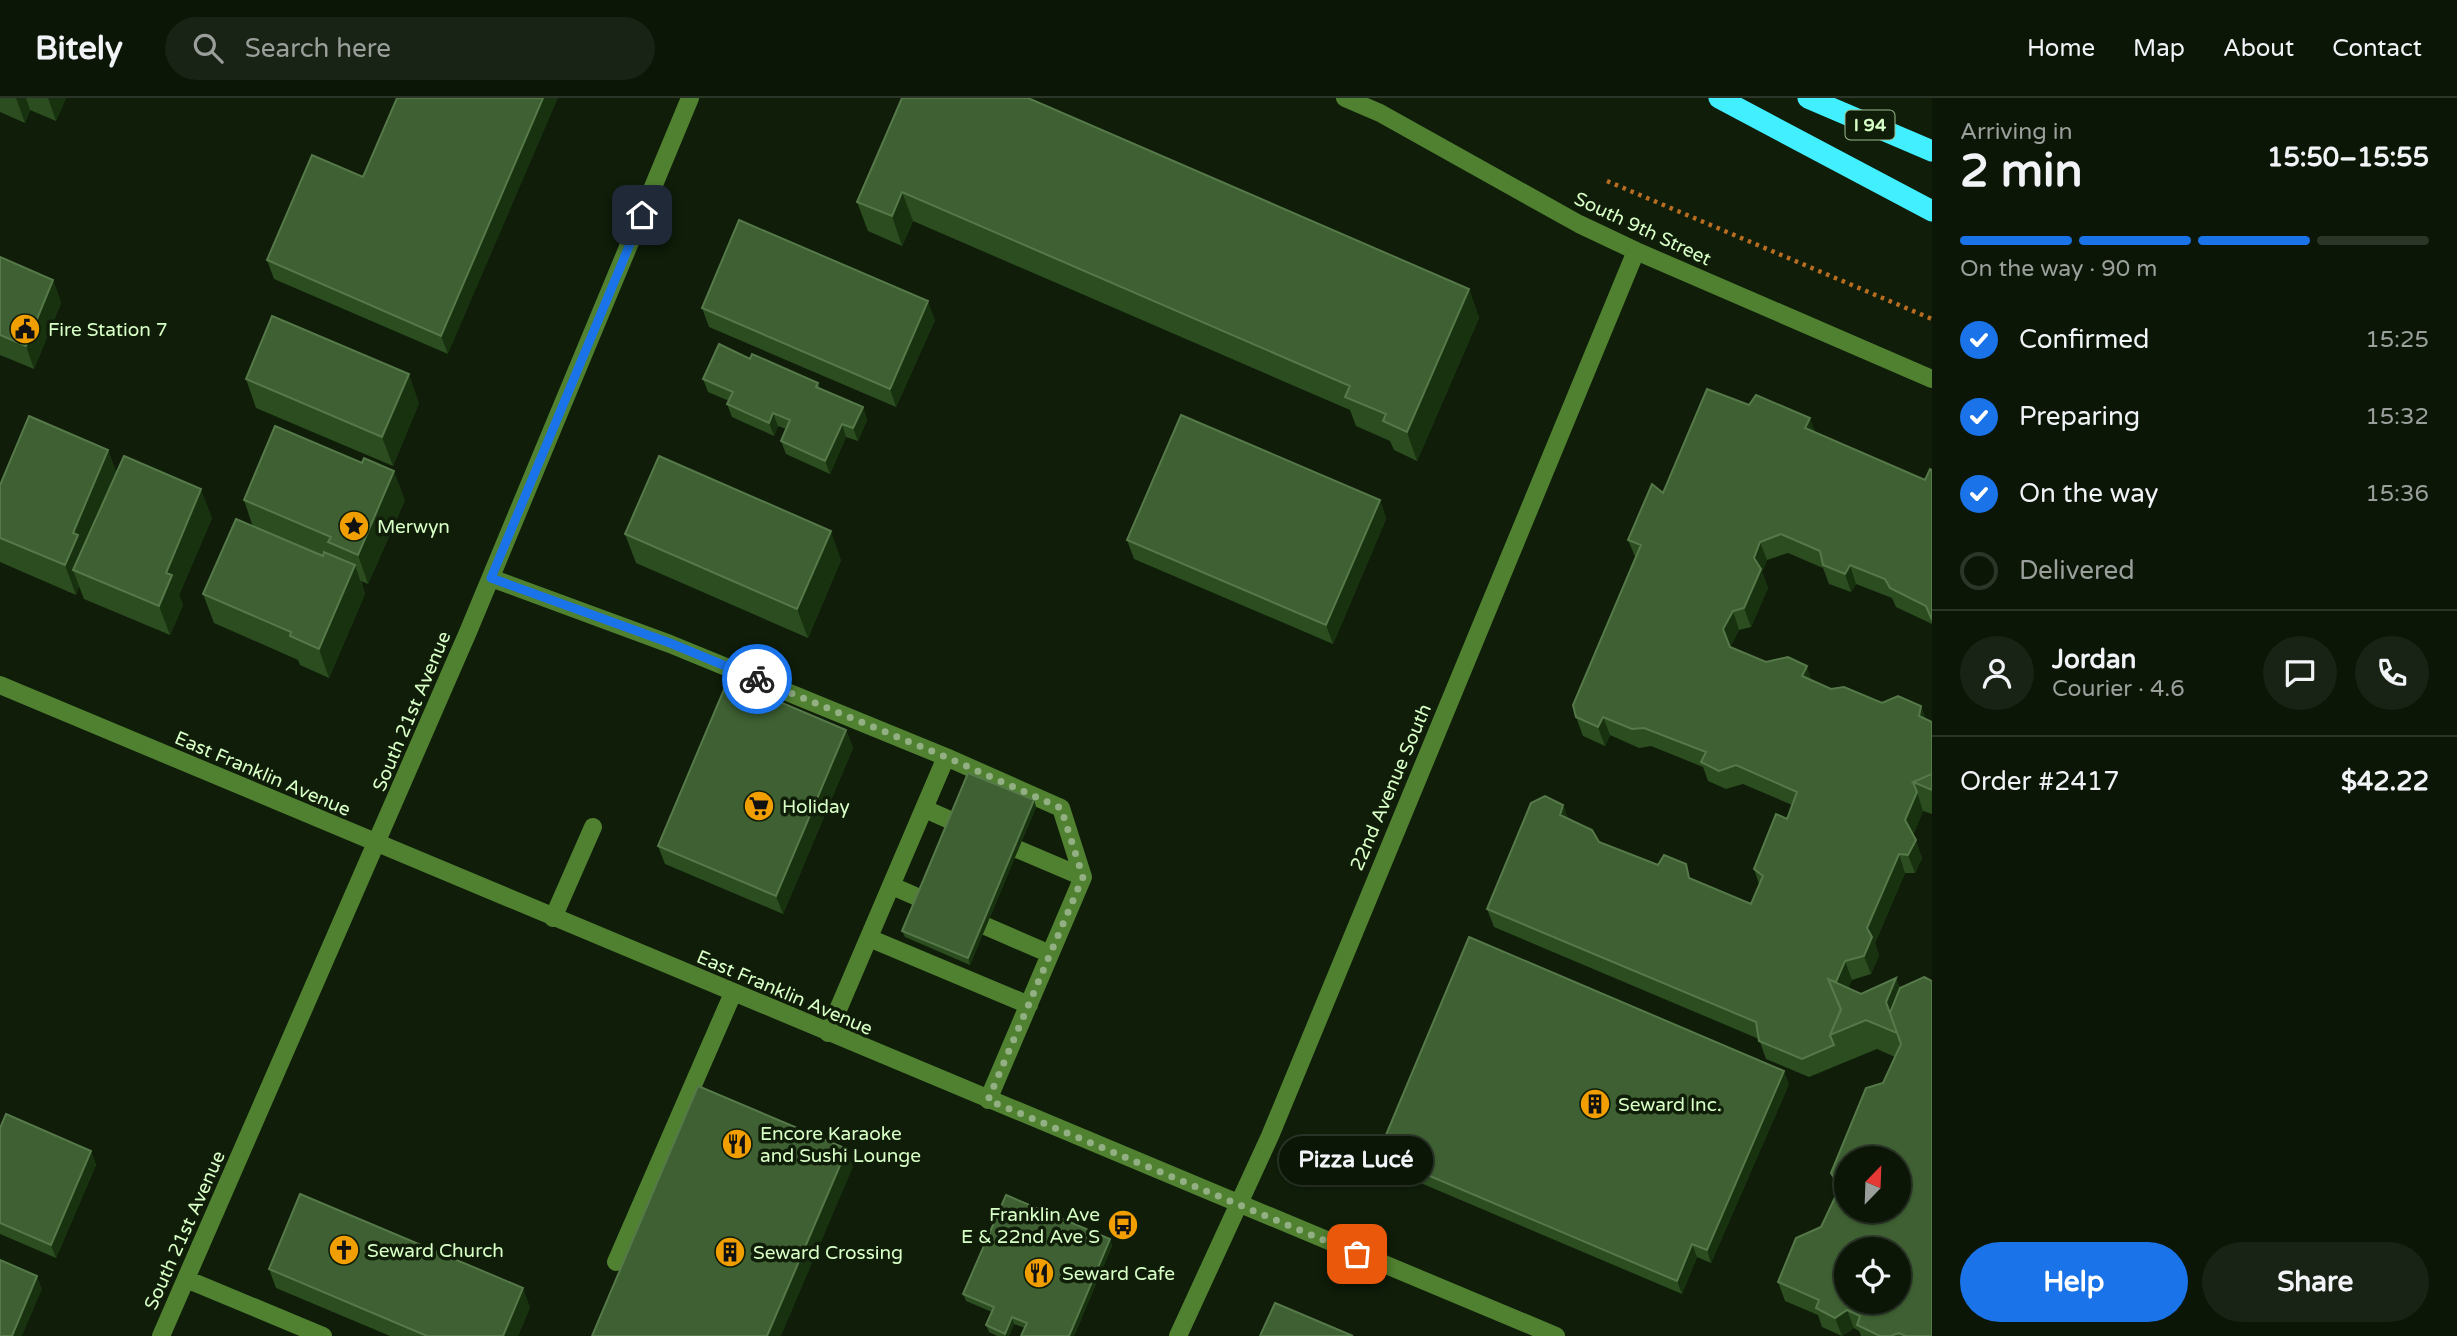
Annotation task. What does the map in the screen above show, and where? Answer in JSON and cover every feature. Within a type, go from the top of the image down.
[{"type":"highway","points":[[1719,98],[1932,211]]},
{"type":"highway","name":"I 94","points":[[1808,98],[1932,151]]},
{"type":"street","name":"South 21st Avenue","points":[[161,1336],[491,578],[690,98]]},
{"type":"street","name":"South 9th Street","points":[[1345,98],[1380,113],[1579,224],[1932,379]]},
{"type":"street","name":"22nd Avenue South","points":[[1178,1336],[1270,1136],[1636,251]]},
{"type":"street","points":[[491,578],[670,643],[946,757],[1061,808],[1083,877],[988,1100]]},
{"type":"street","name":"East Franklin Avenue","points":[[0,685],[1556,1336]]},
{"type":"street","points":[[828,1033],[946,757]]},
{"type":"street","points":[[925,809],[1083,877]]},
{"type":"street","points":[[553,918],[593,827]]},
{"type":"street","points":[[892,886],[1050,954]]},
{"type":"street","points":[[869,938],[1029,1005]]},
{"type":"street","points":[[616,1262],[733,993]]},
{"type":"street","points":[[186,1279],[323,1336]]},
{"type":"path","points":[[1606,181],[1932,319]]},
{"type":"building","points":[[397,98],[543,98],[441,336],[267,260],[312,155],[363,177]]},
{"type":"building","points":[[902,98],[1028,98],[1469,289],[1407,432],[1383,421],[1386,414],[1345,397],[1350,386],[902,192],[892,216],[857,202]]},
{"type":"building","points":[[739,220],[928,301],[890,389],[702,308]]},
{"type":"building","points":[[0,257],[53,280],[26,346],[0,335]]},
{"type":"building","points":[[272,316],[409,374],[382,437],[246,379]]},
{"type":"building","points":[[719,344],[750,359],[752,354],[818,383],[816,387],[863,407],[853,428],[842,424],[825,461],[781,441],[790,420],[773,413],[769,423],[727,404],[733,392],[703,379]]},
{"type":"building","points":[[1707,389],[1749,405],[1756,395],[1810,418],[1805,428],[1925,480],[1930,469],[1932,470],[1932,620],[1926,606],[1890,588],[1885,579],[1850,565],[1845,574],[1823,565],[1820,551],[1781,534],[1760,542],[1754,558],[1761,569],[1744,608],[1733,611],[1723,629],[1730,647],[1766,662],[1788,657],[1807,666],[1802,676],[1831,689],[1844,687],[1882,703],[1898,696],[1921,706],[1919,716],[1932,722],[1932,774],[1913,782],[1917,792],[1905,820],[1916,840],[1908,855],[1899,854],[1867,928],[1872,937],[1864,956],[1845,961],[1836,982],[1828,979],[1841,1010],[1830,1035],[1834,1045],[1802,1059],[1759,1041],[1756,1022],[1487,909],[1531,803],[1545,796],[1563,805],[1560,815],[1592,830],[1599,842],[1658,865],[1664,855],[1686,864],[1689,878],[1751,904],[1763,876],[1754,869],[1776,814],[1787,819],[1797,792],[1736,765],[1719,771],[1701,762],[1706,752],[1644,728],[1632,729],[1603,717],[1598,727],[1576,717],[1573,705],[1641,545],[1628,540],[1652,484],[1663,493]]},
{"type":"building","points":[[1181,415],[1380,500],[1326,625],[1127,540]]},
{"type":"building","points":[[29,416],[108,450],[73,533],[78,535],[65,565],[0,538],[0,485]]},
{"type":"building","points":[[275,426],[362,463],[364,458],[394,471],[358,555],[328,542],[331,537],[244,500]]},
{"type":"building","points":[[124,456],[201,489],[166,573],[172,575],[159,606],[73,570]]},
{"type":"building","points":[[659,456],[831,531],[797,609],[625,534]]},
{"type":"building","points":[[236,519],[323,556],[324,552],[355,565],[319,649],[290,636],[291,632],[203,594]]},
{"type":"building","name":"Holiday","points":[[728,680],[846,730],[776,896],[658,846]]},
{"type":"building","points":[[968,773],[1034,800],[968,958],[902,931]]},
{"type":"building","points":[[1932,774],[1932,790],[1913,782]]},
{"type":"building","name":"Seward Inc.","points":[[1469,937],[1784,1071],[1707,1250],[1692,1244],[1677,1281],[1378,1154]]},
{"type":"building","points":[[1924,977],[1932,981],[1932,1336],[1906,1336],[1899,1333],[1880,1336],[1857,1325],[1860,1316],[1856,1314],[1911,1314],[1911,1237],[1834,1237],[1834,1314],[1841,1314],[1835,1318],[1816,1308],[1819,1300],[1778,1282],[1796,1238],[1821,1227],[1834,1200],[1834,1223],[1911,1223],[1911,1146],[1842,1146],[1866,1088],[1883,1083],[1901,1044],[1890,1013],[1900,988]]},
{"type":"building","points":[[1896,978],[1886,1002],[1897,1033],[1866,1020],[1830,1035],[1841,1009],[1828,979],[1861,994]]},
{"type":"building","name":"Seward Crossing","points":[[698,1086],[847,1149],[767,1336],[592,1336]]},
{"type":"building","points":[[6,1114],[91,1151],[51,1245],[0,1223],[0,1128]]},
{"type":"building","name":"Seward Church","points":[[300,1194],[523,1288],[503,1336],[427,1336],[269,1269]]},
{"type":"building","name":"Seward Cafe","points":[[1006,1195],[1110,1239],[1069,1336],[1021,1336],[1027,1323],[1012,1317],[1005,1334],[986,1325],[994,1307],[963,1294]]},
{"type":"building","points":[[0,1260],[37,1276],[12,1336],[0,1336]]},
{"type":"building","points":[[1275,1303],[1353,1336],[1260,1336]]},
{"type":"way so far","points":[[757,679],[1061,808],[1083,877],[988,1100],[1357,1254]]},
{"type":"place","name":"Fire Station 7","points":[[25,329]]},
{"type":"place","name":"Merwyn","points":[[354,526]]},
{"type":"place","name":"Holiday","points":[[759,806]]},
{"type":"place","name":"Seward Inc.","points":[[1595,1104]]},
{"type":"place","name":"Encore Karaoke and Sushi Lounge","points":[[737,1144]]},
{"type":"place","name":"Franklin Ave E & 22nd Ave S","points":[[1123,1225]]},
{"type":"place","name":"Seward Church","points":[[344,1250]]},
{"type":"place","name":"Seward Crossing","points":[[730,1252]]},
{"type":"place","name":"Pizza Lucé","points":[[1357,1254]]},
{"type":"place","name":"Seward Cafe","points":[[1039,1273]]},
{"type":"route","points":[[642,215],[491,578],[670,643],[757,679]]}]
